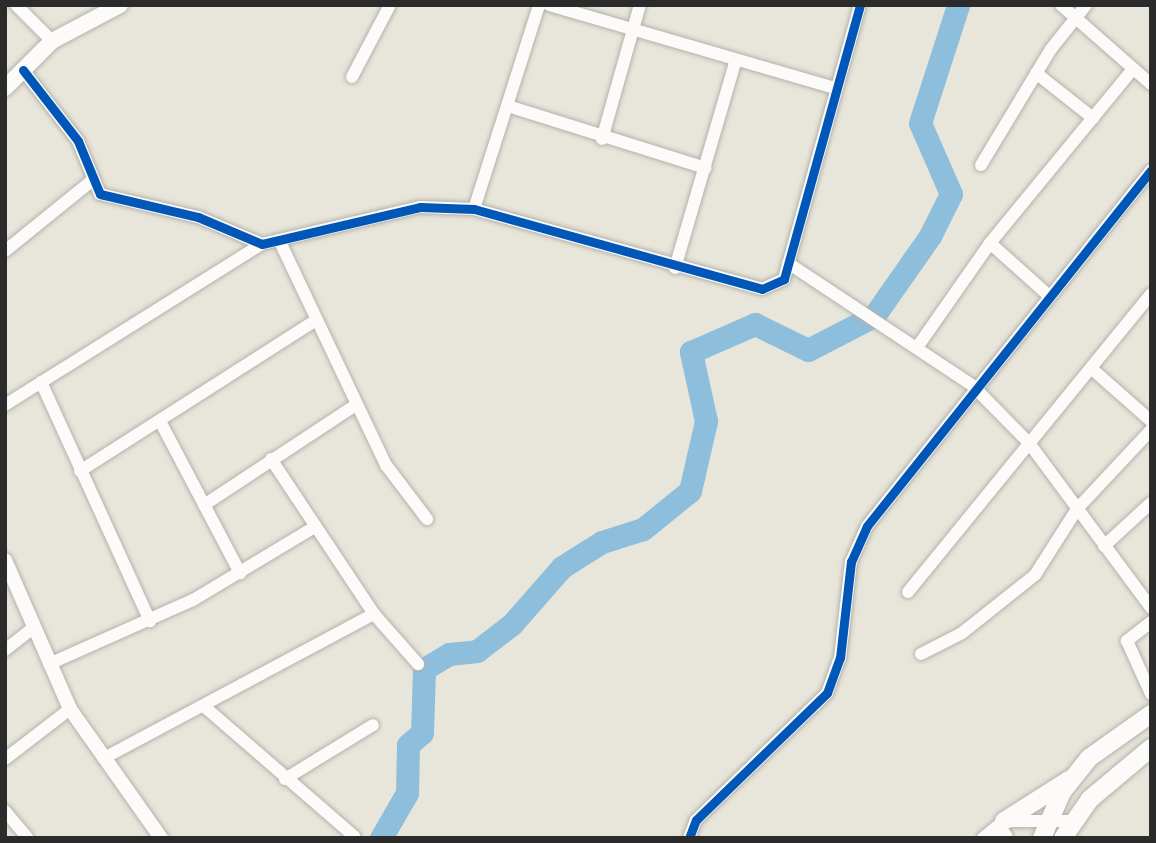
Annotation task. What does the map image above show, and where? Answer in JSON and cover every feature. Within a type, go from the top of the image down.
[{"type":"main road","points":[[5,88],[52,41],[120,5]]},
{"type":"main road","points":[[1000,834],[1151,714]]},
{"type":"main road","points":[[1063,838],[1073,821],[1148,756]]},
{"type":"main road","points":[[1046,830],[1072,778]]},
{"type":"street","points":[[16,5],[52,41]]},
{"type":"street","points":[[352,76],[390,5]]},
{"type":"street","points":[[474,209],[539,5]]},
{"type":"street","points":[[549,5],[735,63],[834,89]]},
{"type":"street","points":[[602,139],[640,5]]},
{"type":"street","points":[[23,70],[78,141],[94,179],[107,197],[198,217],[262,244],[281,244],[420,207],[474,209],[675,268],[762,289],[784,279],[834,89],[860,5]]},
{"type":"street","points":[[1061,5],[1151,85]]},
{"type":"street","points":[[981,165],[1036,74],[1086,5]]},
{"type":"street","points":[[675,268],[735,63]]},
{"type":"street","points":[[918,346],[990,243],[1132,70]]},
{"type":"street","points":[[1036,74],[1093,118]]},
{"type":"street","points":[[508,107],[602,139],[706,169]]},
{"type":"street","points":[[689,838],[696,820],[827,692],[841,658],[858,542],[973,386],[1151,170]]},
{"type":"street","points":[[5,251],[94,179]]},
{"type":"street","points":[[990,243],[1047,294]]},
{"type":"street","points":[[5,405],[262,244]]},
{"type":"street","points":[[281,244],[315,321],[386,466],[427,519]]},
{"type":"street","points":[[788,263],[918,346],[973,386],[1029,443],[1151,608]]},
{"type":"street","points":[[908,592],[1151,294]]},
{"type":"street","points":[[80,471],[161,423],[315,321]]},
{"type":"street","points":[[1091,368],[1151,421]]},
{"type":"street","points":[[41,382],[150,621]]},
{"type":"street","points":[[204,505],[357,404]]},
{"type":"street","points":[[161,423],[240,573]]},
{"type":"street","points":[[921,654],[962,632],[1035,575],[1077,509],[1151,430]]},
{"type":"street","points":[[271,459],[313,528],[374,614],[418,664]]},
{"type":"street","points":[[1104,546],[1151,503]]},
{"type":"street","points":[[50,664],[150,621],[240,573],[313,528]]},
{"type":"street","points":[[5,560],[70,709],[161,838]]},
{"type":"street","points":[[106,757],[206,708],[374,614]]},
{"type":"street","points":[[1151,622],[1127,641],[1151,694]]},
{"type":"street","points":[[5,650],[33,628]]},
{"type":"street","points":[[206,708],[354,836]]},
{"type":"street","points":[[5,759],[70,709]]},
{"type":"street","points":[[285,779],[373,725]]},
{"type":"street","points":[[5,811],[28,838]]},
{"type":"street","points":[[1000,834],[1046,830],[1073,821]]},
{"type":"waterway","points":[[381,838],[407,793],[408,745],[422,733],[424,669],[449,654],[477,651],[512,624],[562,567],[602,542],[643,529],[690,491],[706,421],[691,352],[755,324],[808,350],[874,316],[930,236],[951,194],[920,123],[958,5]]},
{"type":"cycle path","points":[[23,70],[78,141],[100,194],[198,217],[262,244],[420,207],[474,209],[762,289],[784,279],[860,5]]},
{"type":"cycle path","points":[[689,838],[696,820],[827,693],[840,658],[851,562],[867,526],[1151,170]]}]
